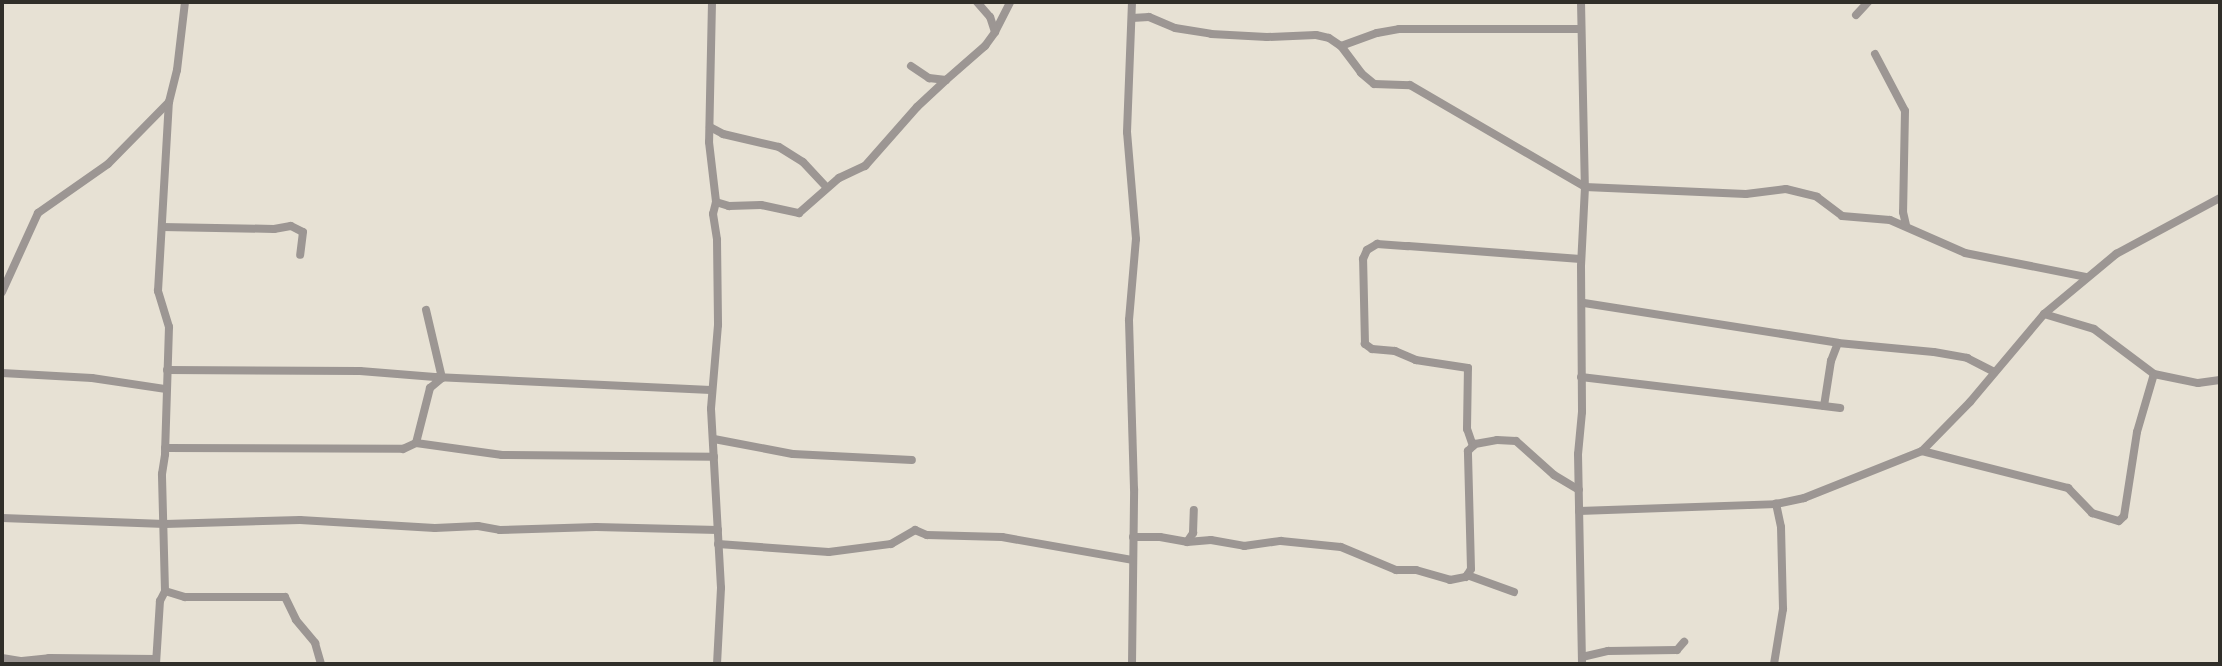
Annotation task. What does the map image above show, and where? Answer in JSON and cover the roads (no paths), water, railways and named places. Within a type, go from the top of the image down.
[{"type":"street","points":[[2,658],[22,661],[156,662],[160,601],[165,591],[162,474],[169,327],[158,291],[169,102],[179,57],[185,2]]},
{"type":"street","points":[[712,2],[710,127],[716,202],[713,214],[717,240],[718,325],[711,390],[721,588],[717,664]]},
{"type":"street","points":[[977,2],[990,17],[995,32]]},
{"type":"street","points":[[716,202],[729,206],[761,205],[797,213],[844,174],[865,166],[946,80],[985,46],[1010,2]]},
{"type":"street","points":[[1132,2],[1127,132],[1136,239],[1129,320],[1132,664]]},
{"type":"street","points":[[1581,2],[1585,187],[1581,259],[1584,303],[1579,491],[1582,661],[1608,650],[1677,650],[1684,642]]},
{"type":"street","points":[[1856,15],[1868,2]]},
{"type":"street","points":[[1132,18],[1149,17],[1175,28],[1211,34],[1267,37],[1321,35],[1341,46],[1361,73],[1374,84],[1410,85],[1585,187],[1746,194],[1786,189],[1817,197],[1842,216],[1890,220],[1965,253],[2086,277]]},
{"type":"street","points":[[1341,46],[1377,33],[1399,29],[1581,29]]},
{"type":"street","points":[[1875,54],[1905,111],[1903,212],[1906,226]]},
{"type":"street","points":[[911,66],[929,78],[946,80]]},
{"type":"street","points":[[2,292],[38,213],[108,164],[169,102]]},
{"type":"street","points":[[710,127],[723,134],[779,147],[803,162],[826,187]]},
{"type":"street","points":[[1579,511],[1776,504],[1804,498],[1923,451],[2044,314],[2086,277],[2116,254],[2220,198]]},
{"type":"street","points":[[162,228],[274,229],[291,226],[303,232],[300,256]]},
{"type":"street","points":[[1473,446],[1468,429],[1468,368],[1416,360],[1395,351],[1372,349],[1365,344],[1363,259],[1367,250],[1377,244],[1581,259]]},
{"type":"street","points":[[1584,303],[1839,343],[1934,352],[1968,358],[1995,372]]},
{"type":"street","points":[[426,310],[442,377]]},
{"type":"street","points":[[2044,314],[2094,329],[2154,374],[2174,380],[2220,381]]},
{"type":"street","points":[[1824,406],[1831,361],[1839,343]]},
{"type":"street","points":[[167,370],[360,371],[711,390]]},
{"type":"street","points":[[2,373],[92,378],[166,389]]},
{"type":"street","points":[[1923,451],[2067,488],[2092,513],[2119,521],[2124,516],[2134,445],[2154,374]]},
{"type":"street","points":[[416,443],[430,388],[442,377]]},
{"type":"street","points":[[1581,377],[1840,408]]},
{"type":"street","points":[[714,439],[793,454],[912,460]]},
{"type":"street","points":[[1467,575],[1471,569],[1468,451],[1473,446],[1486,441],[1516,441],[1554,475],[1579,491]]},
{"type":"street","points":[[165,448],[402,449],[416,443],[502,455],[714,457]]},
{"type":"street","points":[[1774,664],[1783,609],[1781,527],[1776,504]]},
{"type":"street","points":[[1187,542],[1193,533],[1194,510]]},
{"type":"street","points":[[2,519],[165,524],[368,521],[435,528],[478,526],[500,530],[596,527],[718,530]]},
{"type":"street","points":[[718,544],[829,552],[891,544],[915,530],[927,536],[1002,537],[1132,560]]},
{"type":"street","points":[[1132,537],[1160,537],[1187,542],[1211,540],[1244,546],[1281,541],[1341,547],[1396,570],[1416,570],[1450,580],[1467,575],[1514,592]]},
{"type":"street","points":[[165,591],[185,597],[285,597],[296,620],[315,643],[321,664]]}]
